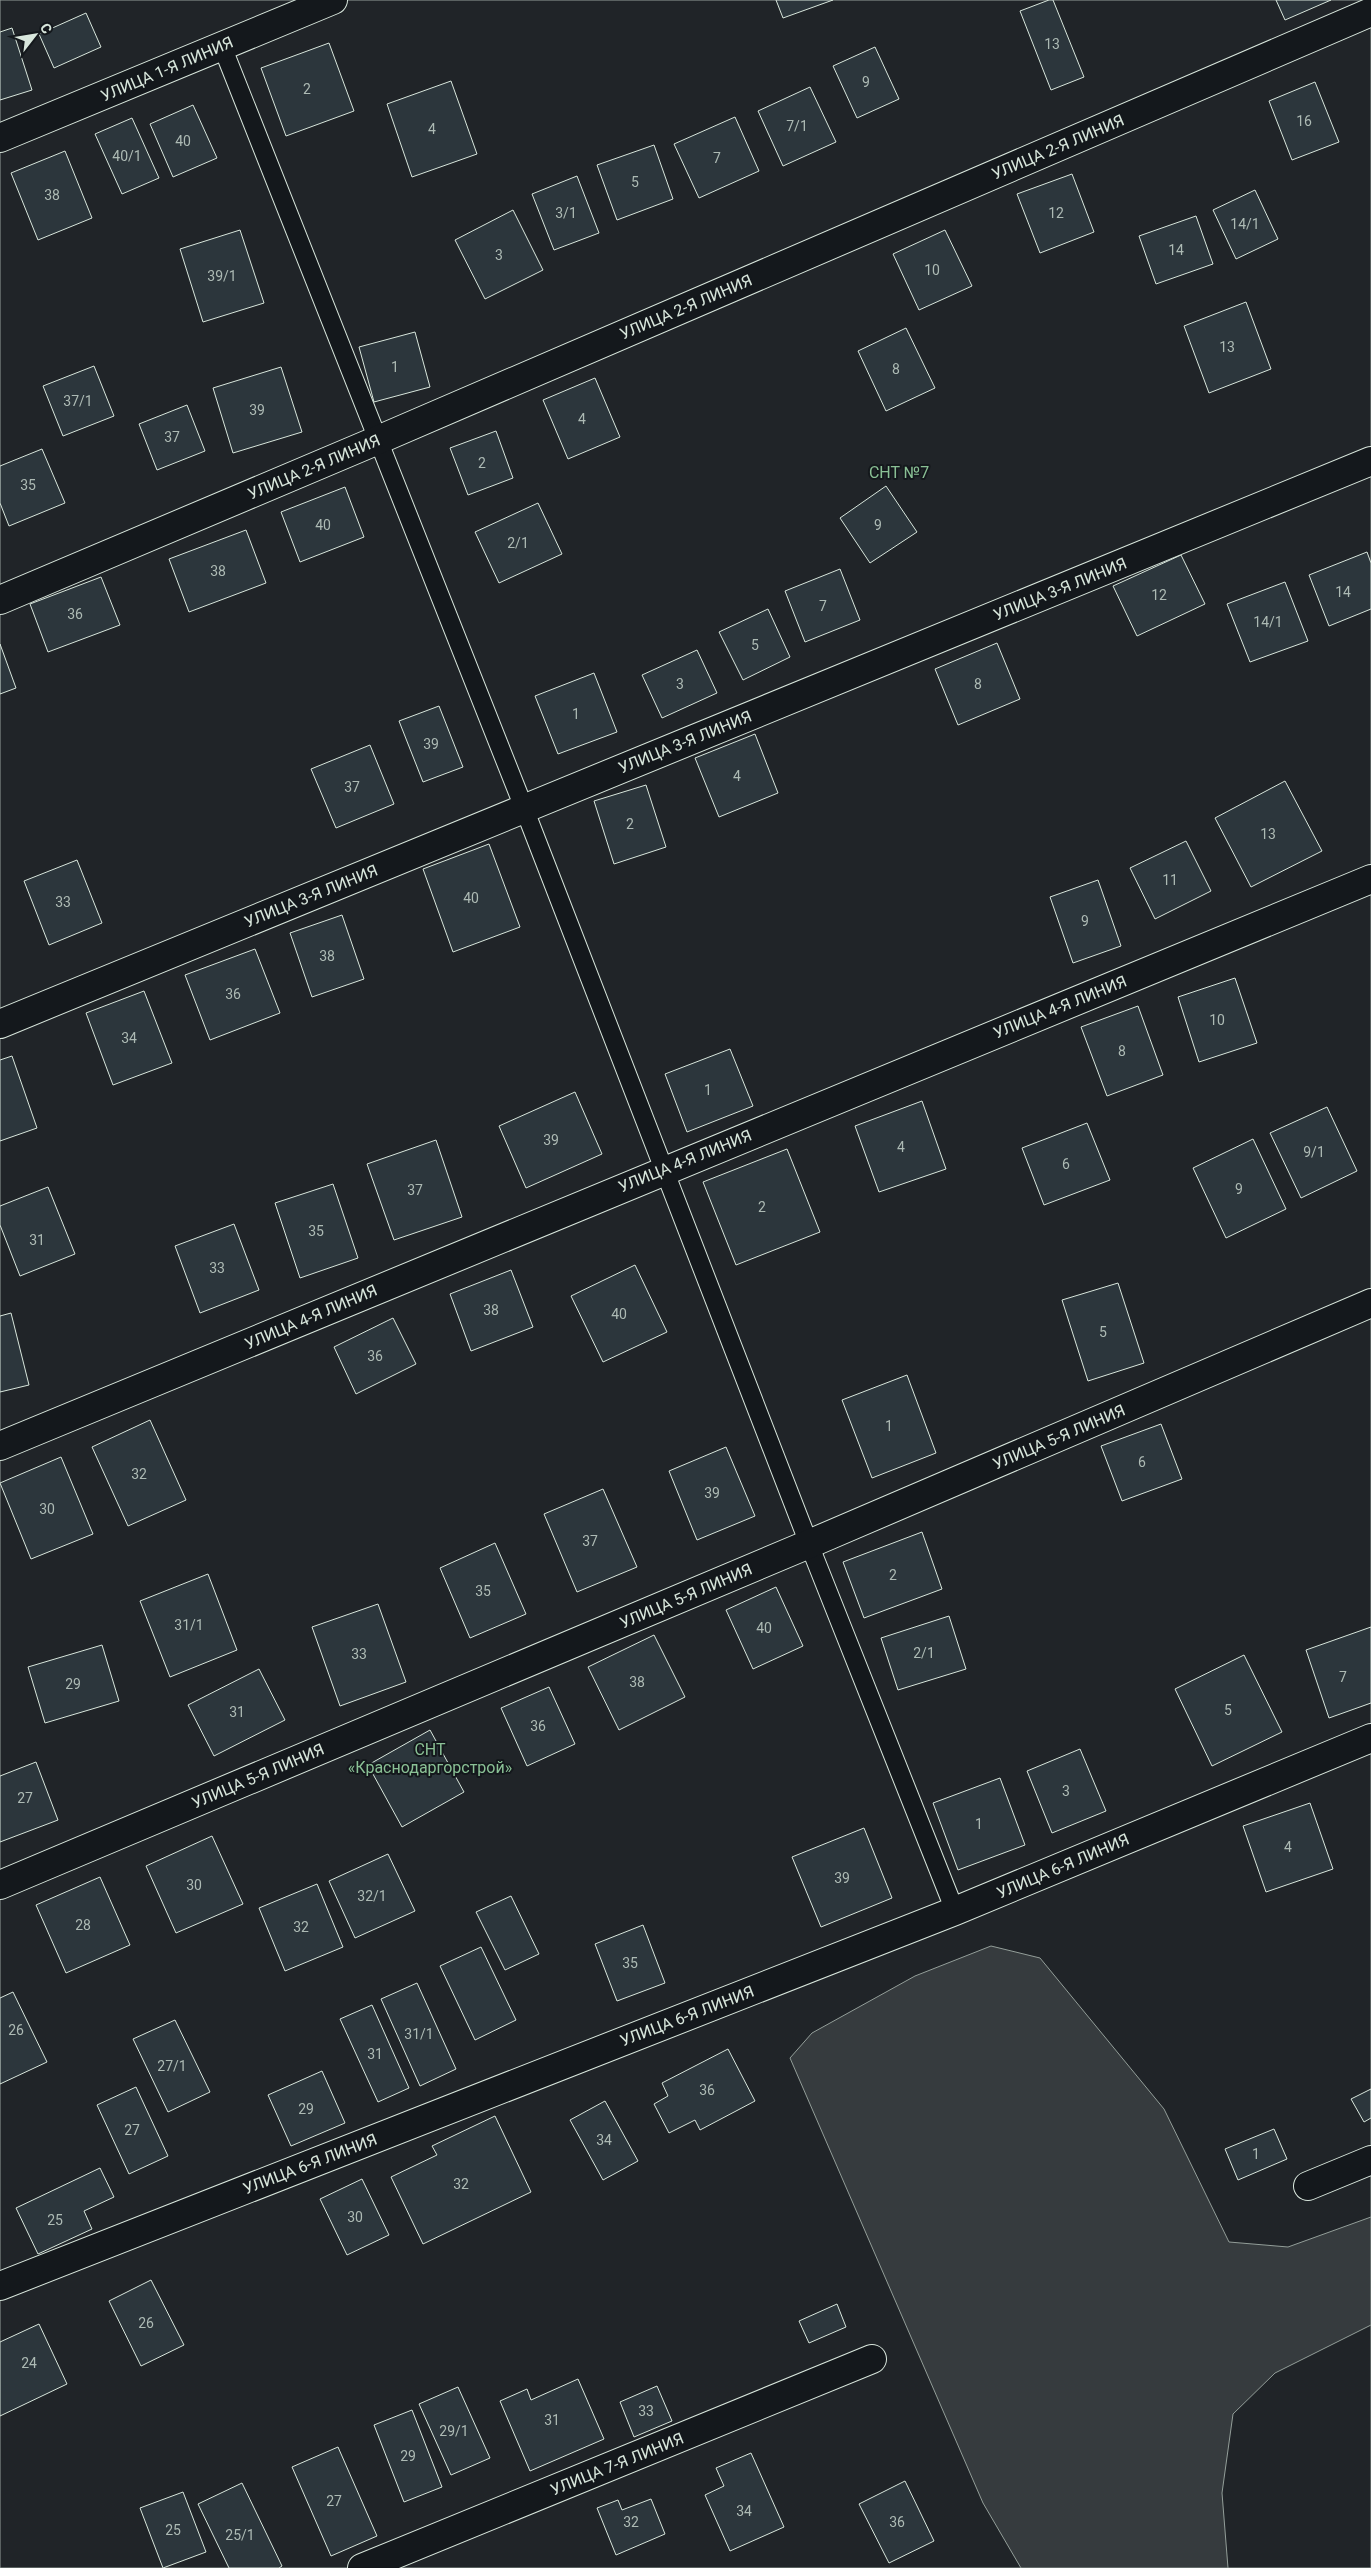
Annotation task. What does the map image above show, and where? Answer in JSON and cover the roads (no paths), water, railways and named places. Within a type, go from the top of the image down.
[{"type":"street","name":"УЛИЦА 1-Я ЛИНИЯ","points":[[0,138],[333,0]]},
{"type":"street","name":"УЛИЦА 2-Я ЛИНИЯ","points":[[0,600],[378,440],[1371,12]]},
{"type":"street","name":"УЛИЦА 3-Я ЛИНИЯ","points":[[0,1024],[1371,461]]},
{"type":"street","name":"УЛИЦА 4-Я ЛИНИЯ","points":[[0,1446],[663,1170],[1371,879]]},
{"type":"street","name":"УЛИЦА 5-Я ЛИНИЯ","points":[[0,1885],[808,1544],[1371,1303]]},
{"type":"street","name":"УЛИЦА 6-Я ЛИНИЯ","points":[[0,2286],[955,1911],[1371,1738]]},
{"type":"street","points":[[1308,2186],[1371,2160]]},
{"type":"street","name":"УЛИЦА 7-Я ЛИНИЯ","points":[[362,2568],[872,2359]]},
{"type":"lane","points":[[222,46],[524,808],[808,1544],[955,1911]]},
{"type":"park label","name":"СНТ №7","points":[[899,472]]},
{"type":"park label","name":"СНТ «Краснодаргорстрой»","points":[[430,1758]]}]
